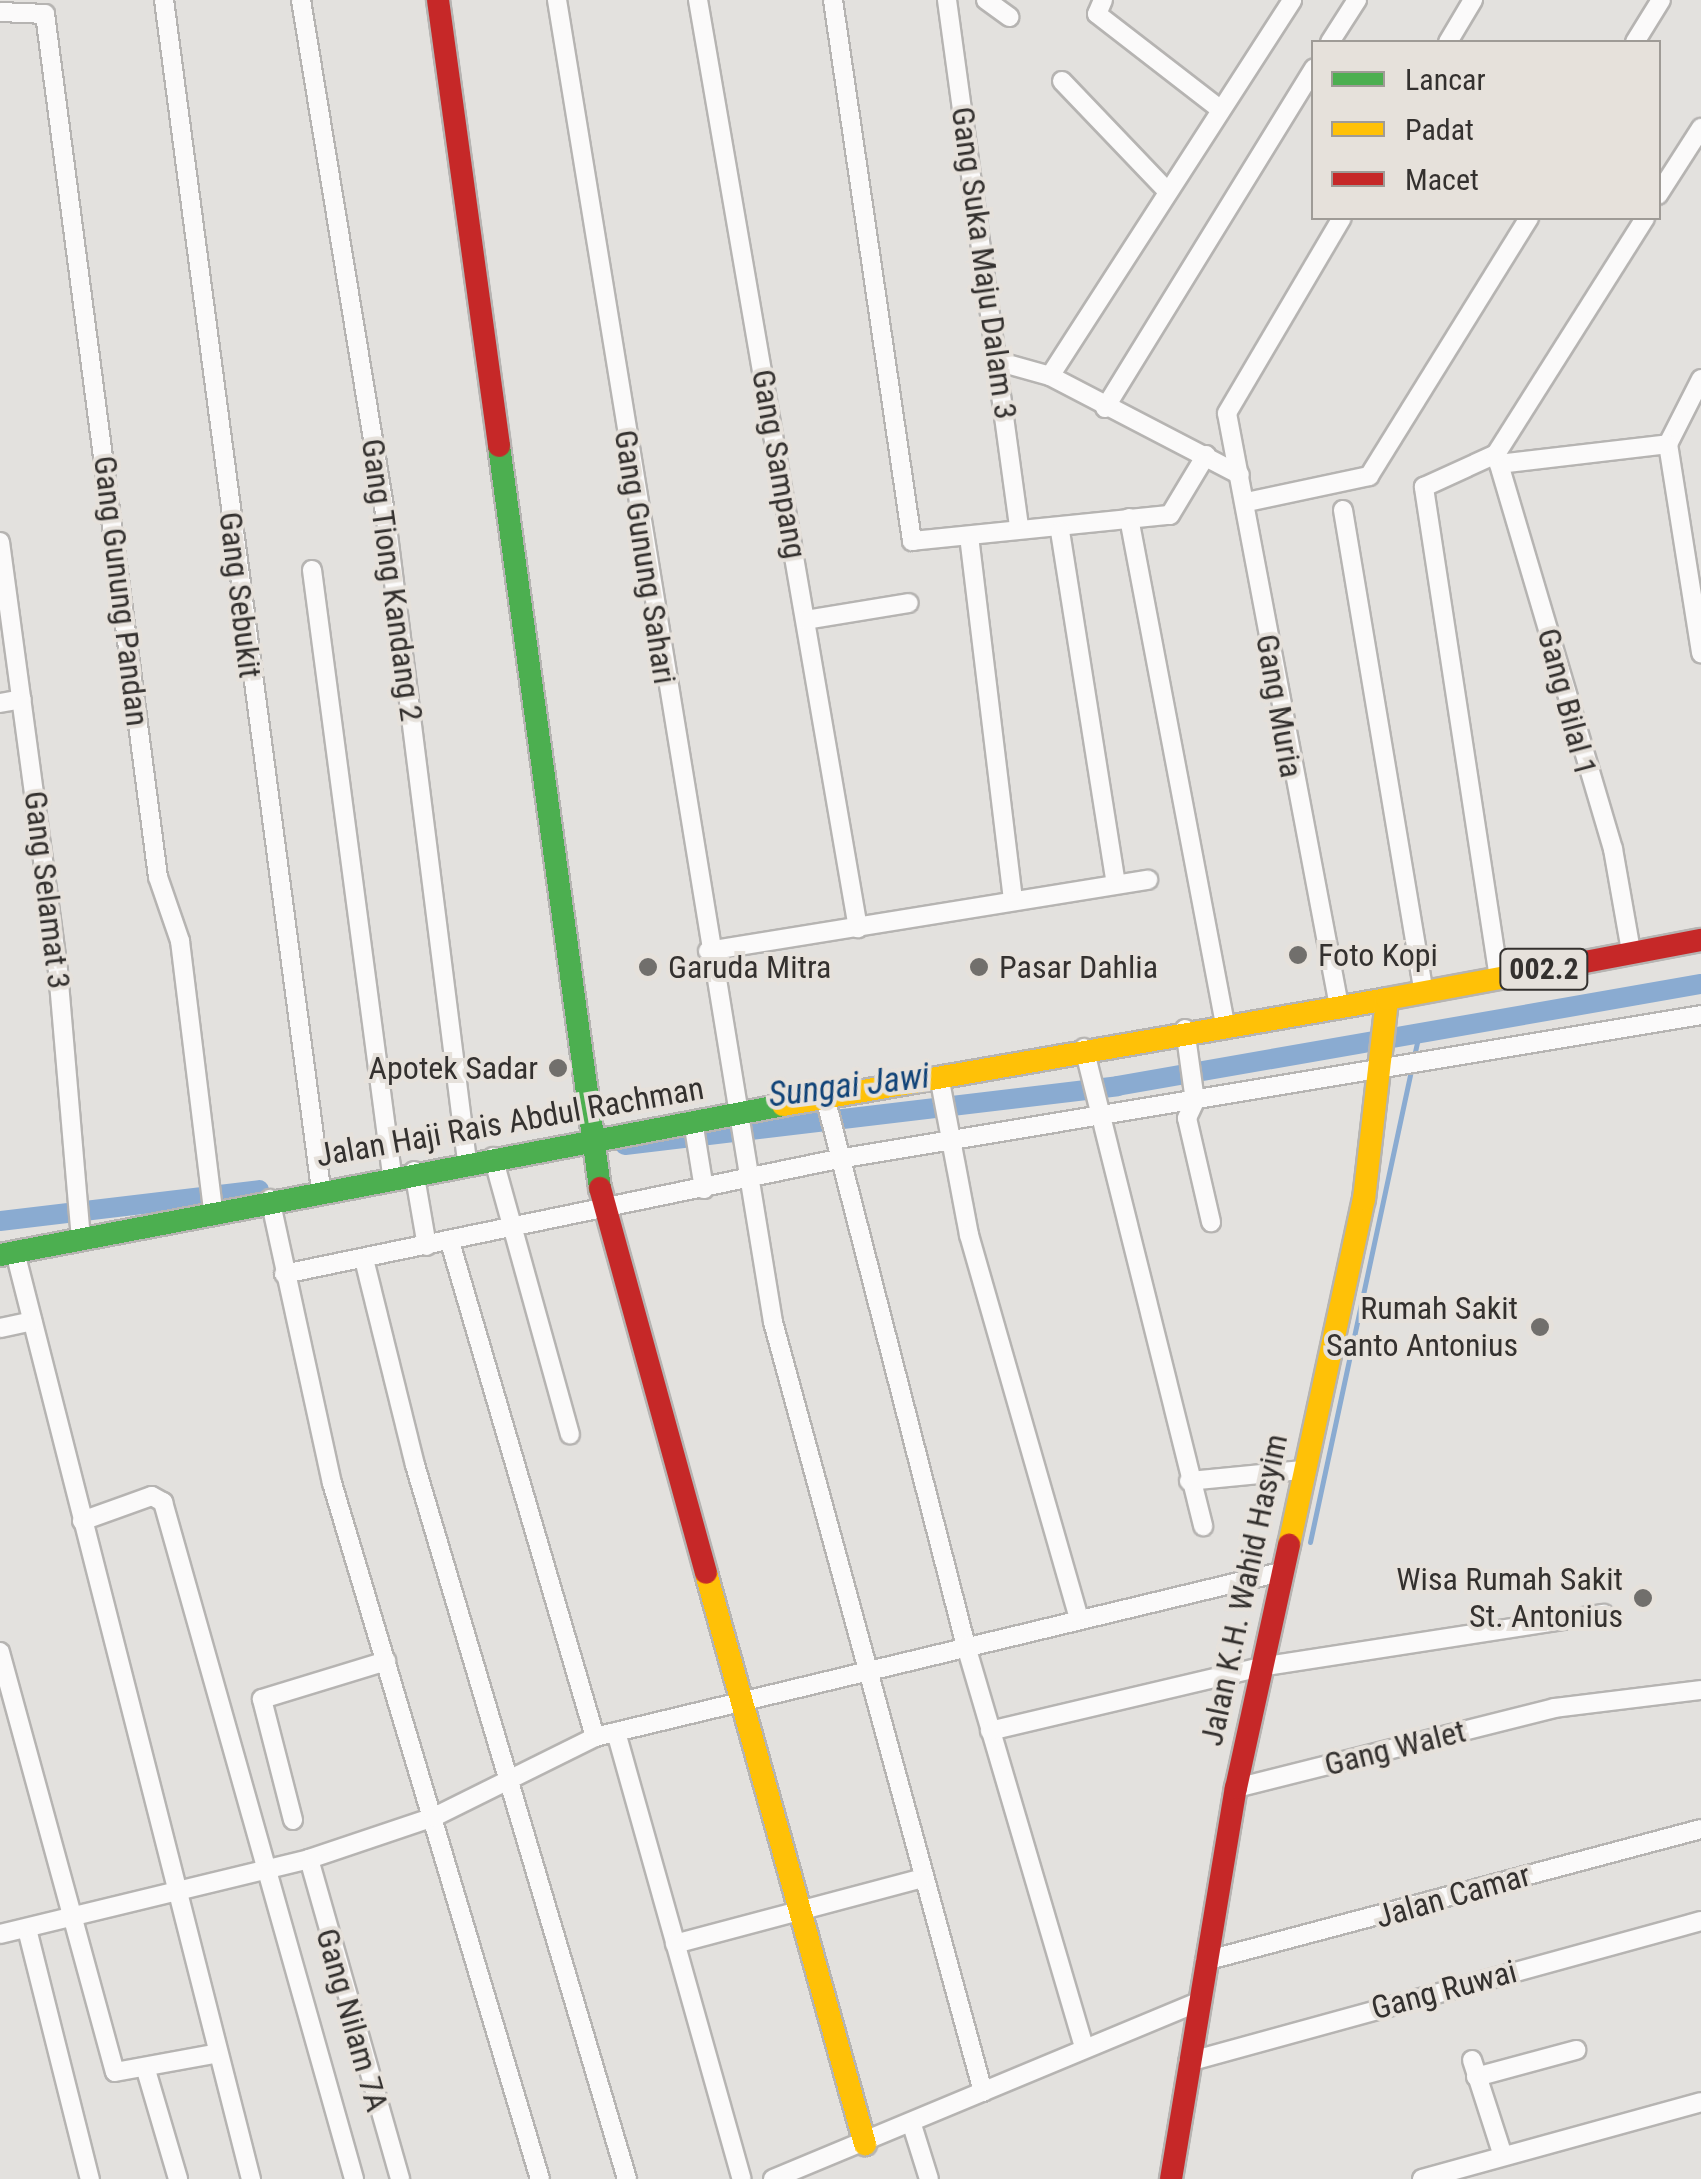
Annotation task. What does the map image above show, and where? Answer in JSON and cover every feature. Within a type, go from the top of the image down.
[{"type":"street","name":"Gang Sebukit","points":[[164,0],[322,1189]]},
{"type":"street","name":"Gang Tiong Kandang 2","points":[[301,0],[386,519],[467,1161]]},
{"type":"street","points":[[438,0],[603,1204],[865,2144]]},
{"type":"street","name":"Gang Gunung Sahari","points":[[557,0],[733,1122],[865,1669],[920,1879],[983,2092]]},
{"type":"street","name":"Gang Sampang","points":[[698,0],[858,928]]},
{"type":"street","points":[[833,0],[910,538],[969,536],[1019,526],[1060,531],[1177,512],[1206,455]]},
{"type":"street","name":"Gang Suka Maju Dalam 3","points":[[947,0],[1000,362],[1019,526]]},
{"type":"street","points":[[986,0],[1009,17]]},
{"type":"street","points":[[1103,0],[1097,14],[1220,109]]},
{"type":"street","points":[[1050,376],[1292,0]]},
{"type":"street","points":[[1331,40],[1357,0]]},
{"type":"street","points":[[1449,40],[1473,0]]},
{"type":"street","points":[[1637,40],[1661,0]]},
{"type":"street","name":"Gang Gunung Pandan","points":[[0,12],[45,14],[158,878],[180,941],[213,1211]]},
{"type":"street","points":[[1105,408],[1311,73]]},
{"type":"street","points":[[1062,81],[1167,191]]},
{"type":"street","points":[[1661,191],[1701,128]]},
{"type":"street","name":"Gang Muria","points":[[1339,1006],[1228,406],[1341,220]]},
{"type":"street","points":[[1247,502],[1369,476],[1528,220]]},
{"type":"street","points":[[1498,460],[1644,220]]},
{"type":"street","points":[[1000,362],[1050,376],[1240,475]]},
{"type":"street","points":[[1698,391],[1668,444],[1701,653]]},
{"type":"street","points":[[1499,978],[1423,492],[1498,460],[1668,444]]},
{"type":"street","name":"Gang Bilal 1","points":[[1498,460],[1613,849],[1631,951]]},
{"type":"street","points":[[1343,510],[1424,992]]},
{"type":"street","points":[[1129,518],[1225,1024]]},
{"type":"street","points":[[1060,531],[1116,884]]},
{"type":"street","points":[[969,536],[1013,900]]},
{"type":"street","name":"Gang Selamat 3","points":[[0,542],[22,700],[80,1240]]},
{"type":"street","points":[[312,570],[407,1177],[426,1240]]},
{"type":"street","points":[[806,620],[909,603]]},
{"type":"street","points":[[0,702],[22,700]]},
{"type":"street","points":[[708,951],[1148,880]]},
{"type":"street","name":"002.2","points":[[1388,1008],[1424,992],[1701,940]]},
{"type":"street","name":"Jalan Haji Rais Abdul Rachman","points":[[11,1258],[213,1211],[272,1207],[322,1189],[407,1177],[467,1161],[695,1133],[733,1122],[1086,1058],[1186,1029],[1339,1006],[1388,1008]]},
{"type":"street","name":"Jalan K.H. Wahid Hasyim","points":[[1172,2179],[1195,2003],[1300,1470],[1399,1063],[1388,1008]]},
{"type":"street","points":[[283,1268],[364,1259],[426,1240],[450,1242],[603,1204],[949,1135],[1701,1015]]},
{"type":"street","points":[[1186,1029],[1195,1096],[1187,1118],[1211,1222]]},
{"type":"street","points":[[1086,1058],[1203,1526]]},
{"type":"street","points":[[941,1084],[949,1135],[1078,1616]]},
{"type":"street","points":[[826,1106],[966,1646],[1084,2047]]},
{"type":"street","points":[[695,1133],[703,1184]]},
{"type":"street","points":[[493,1157],[570,1434]]},
{"type":"street","points":[[272,1207],[283,1268],[386,1661],[540,2179]]},
{"type":"street","points":[[450,1242],[595,1737]]},
{"type":"street","points":[[11,1258],[30,1314],[181,1896],[214,2054],[251,2179]]},
{"type":"street","points":[[364,1259],[414,1465],[627,2179]]},
{"type":"street","points":[[0,1328],[30,1314]]},
{"type":"street","points":[[1190,1481],[1300,1470]]},
{"type":"street","points":[[82,1521],[160,1497],[354,2179]]},
{"type":"street","points":[[0,1934],[181,1896],[309,1859],[434,1817],[595,1737],[1078,1616],[1280,1572]]},
{"type":"street","points":[[990,1732],[1260,1667],[1604,1614]]},
{"type":"street","points":[[0,1652],[79,1919],[116,2072],[146,2070],[214,2054]]},
{"type":"street","points":[[294,1820],[262,1699],[386,1661]]},
{"type":"street","name":"Gang Walet","points":[[1236,1788],[1554,1708],[1701,1690]]},
{"type":"street","points":[[616,1732],[742,2179]]},
{"type":"street","name":"Jalan Camar","points":[[1205,1961],[1701,1829]]},
{"type":"street","name":"Gang Nilam 7A","points":[[309,1859],[400,2179]]},
{"type":"street","points":[[674,1944],[920,1879]]},
{"type":"street","name":"Gang Ruwai","points":[[1188,2062],[1701,1921]]},
{"type":"street","points":[[27,1929],[90,2179]]},
{"type":"street","points":[[773,2179],[810,2172],[1084,2047],[1195,2003]]},
{"type":"street","points":[[1503,2156],[1474,2068],[1576,2050]]},
{"type":"street","points":[[146,2070],[178,2179]]},
{"type":"street","points":[[1422,2179],[1701,2102]]},
{"type":"street","points":[[913,2128],[929,2179]]},
{"type":"waterway","name":"Sungai Jawi","points":[[625,1145],[1117,1086],[1701,984]]},
{"type":"waterway","points":[[1310,1542],[1419,1033]]},
{"type":"waterway","name":"Sungai Jawi","points":[[0,1221],[259,1190]]},
{"type":"traffic: fast","points":[[499,446],[600,1188]]},
{"type":"traffic: fast","points":[[0,1255],[783,1105]]},
{"type":"traffic: slow","points":[[1289,1545],[1364,1199],[1387,999],[1543,970]]},
{"type":"traffic: slow","points":[[783,1105],[1387,999]]},
{"type":"traffic: slow","points":[[706,1573],[865,2144]]},
{"type":"traffic: jam","points":[[438,0],[499,446]]},
{"type":"traffic: jam","points":[[1543,970],[1701,940]]},
{"type":"traffic: jam","points":[[600,1188],[706,1573]]},
{"type":"traffic: jam","points":[[1171,2179],[1236,1788],[1289,1545]]},
{"type":"place","name":"Foto Kopi","points":[[1298,955]]},
{"type":"place","name":"Garuda Mitra","points":[[648,967]]},
{"type":"place","name":"Pasar Dahlia","points":[[979,967]]},
{"type":"place","name":"Apotek Sadar","points":[[558,1068]]},
{"type":"place","name":"Rumah Sakit Santo Antonius","points":[[1540,1327]]},
{"type":"place","name":"Wisa Rumah Sakit St. Antonius","points":[[1643,1598]]}]
